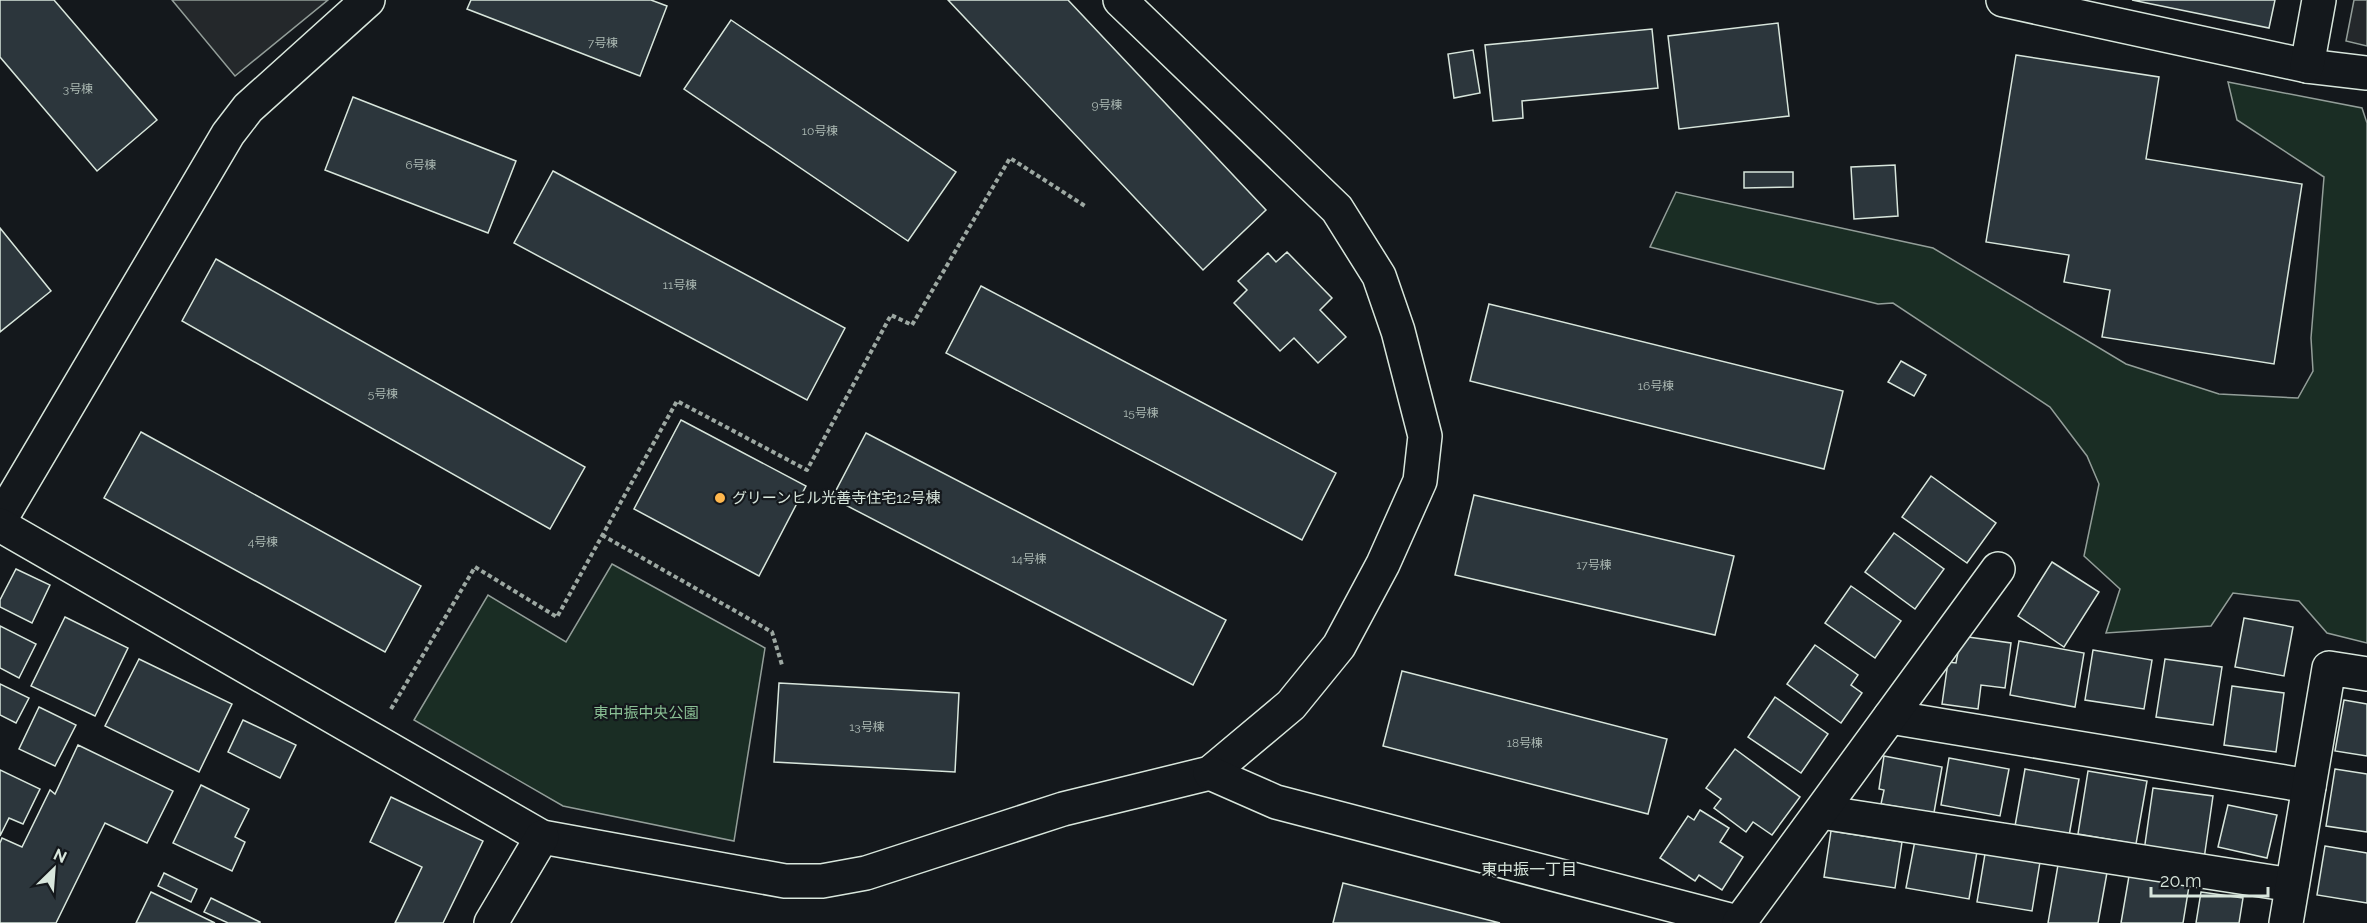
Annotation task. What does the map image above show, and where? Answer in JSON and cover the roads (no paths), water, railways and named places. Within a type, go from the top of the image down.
[{"type":"street","points":[[0,519],[228,134],[248,108],[368,0]]},
{"type":"street","points":[[0,525],[542,837],[785,881],[822,881],[866,873],[1064,809],[1210,773],[1291,705],[1339,646],[1383,564],[1420,481],[1425,436],[1398,331],[1379,276],[1337,209],[1120,0]]},
{"type":"street","points":[[2003,0],[2307,66],[2367,73]]},
{"type":"street","points":[[2307,66],[2319,0]]},
{"type":"street","points":[[1210,773],[1276,801],[1740,923],[1998,569]]},
{"type":"street","points":[[2286,923],[2329,668],[2367,674]]},
{"type":"street","points":[[1890,717],[2309,786]]},
{"type":"street","points":[[1821,812],[2292,885]]},
{"type":"street","points":[[491,923],[542,837]]},
{"type":"place","name":"グリーンヒル光善寺住宅12号棟","points":[[720,498]]},
{"type":"district","name":"東中振一丁目","points":[[1529,869]]},
{"type":"park label","name":"東中振中央公園","points":[[646,713]]}]
